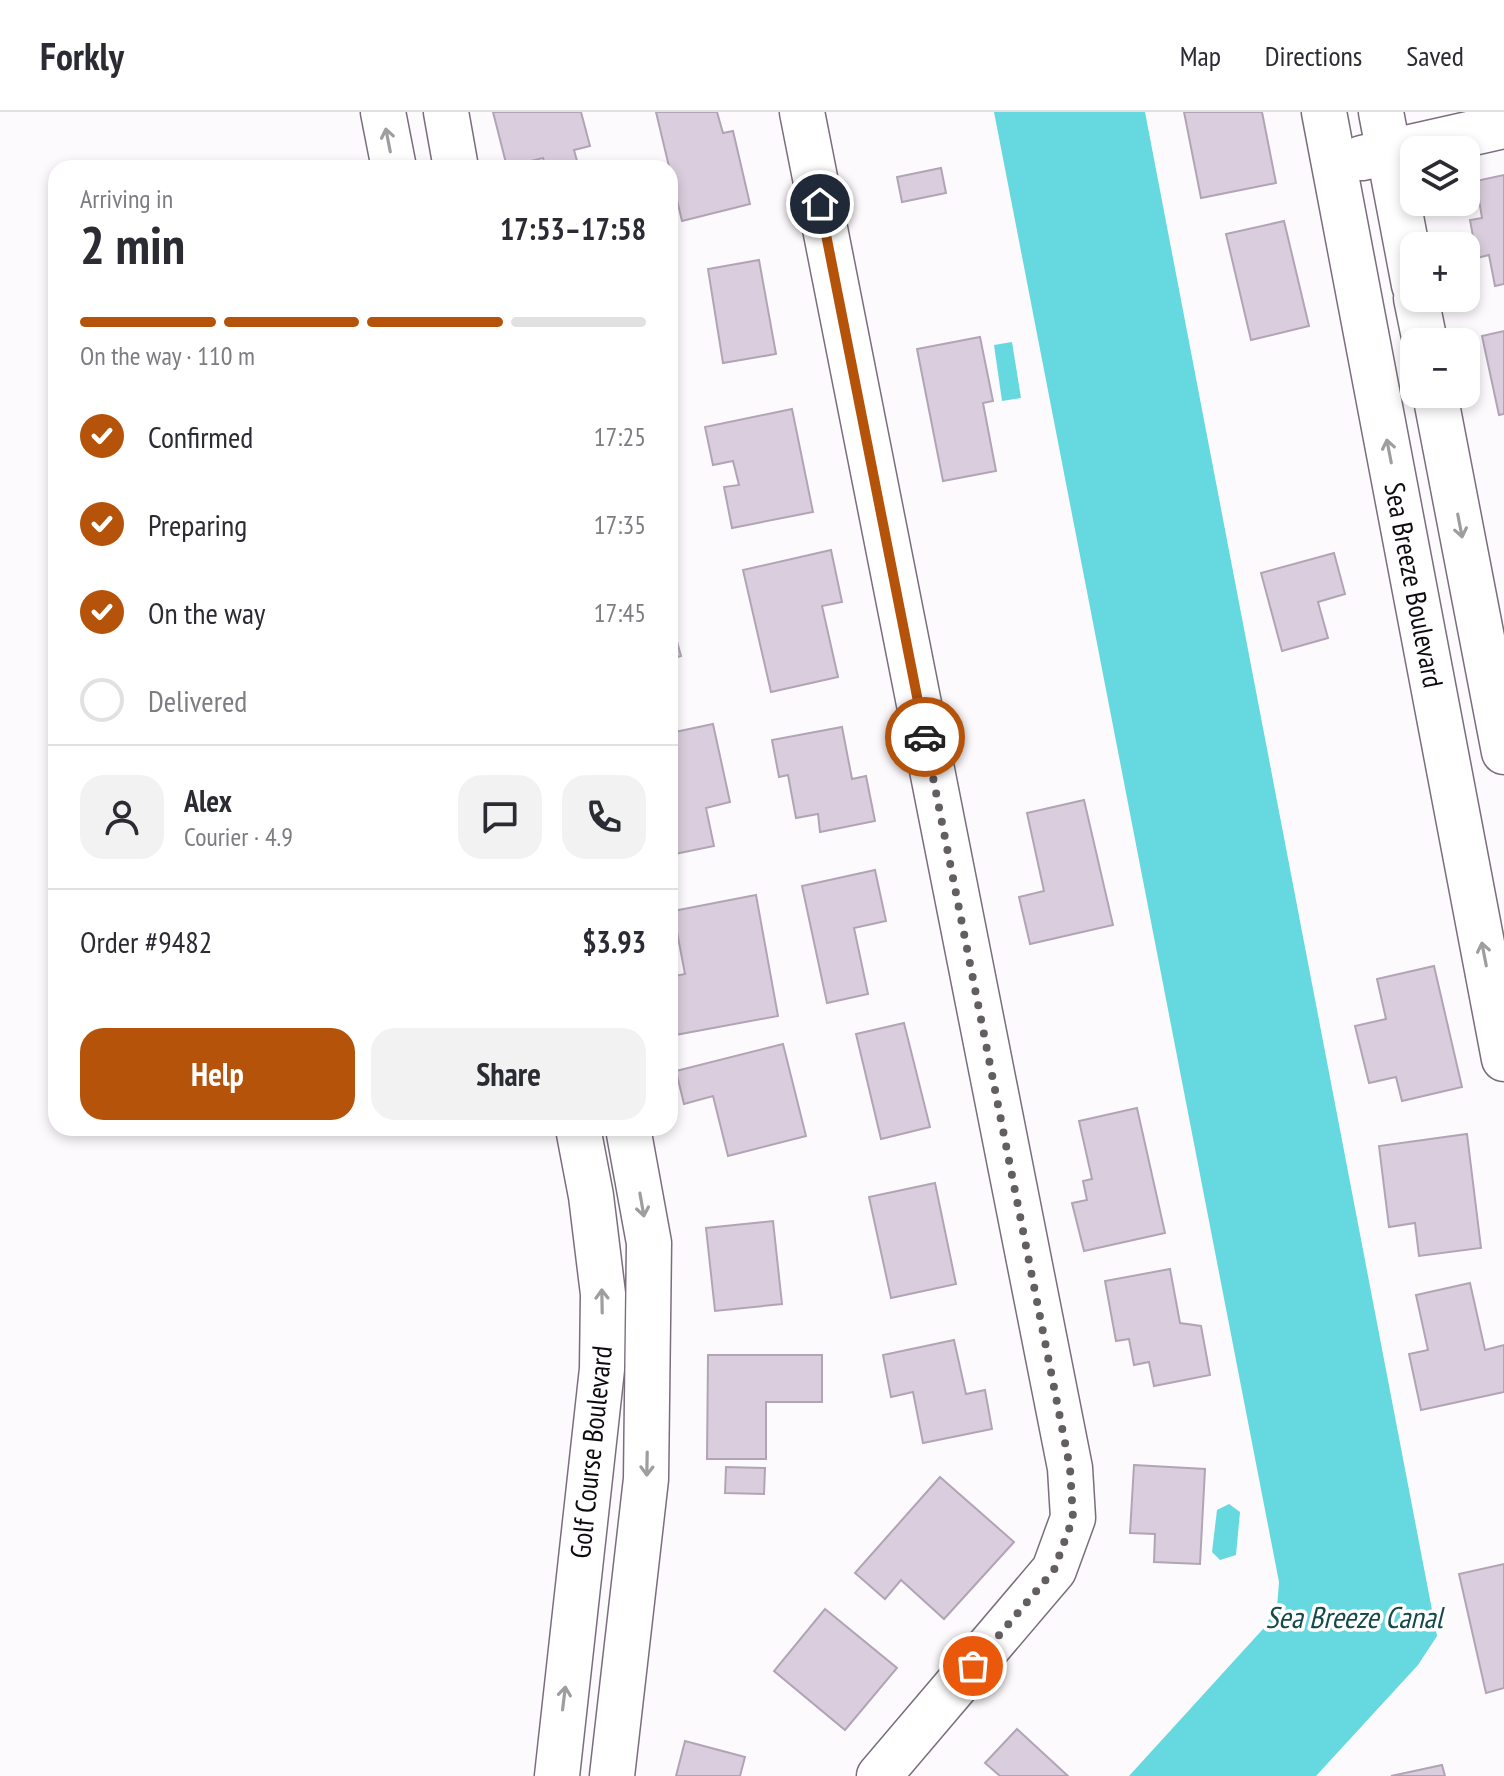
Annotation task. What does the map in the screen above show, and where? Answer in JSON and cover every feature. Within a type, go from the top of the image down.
[{"type":"street","points":[[383,112],[392,160]]},
{"type":"street","points":[[446,112],[455,160]]},
{"type":"street","points":[[802,112],[1070,1468],[1073,1518],[1054,1570],[879,1776]]},
{"type":"street","name":"Sea Breeze Boulevard","points":[[1324,112],[1504,1059]]},
{"type":"street","points":[[1334,163],[1385,133],[1504,126]]},
{"type":"street","points":[[1385,133],[1404,232]]},
{"type":"street","name":"Sea Breeze Boulevard","points":[[1438,408],[1504,752]]},
{"type":"street","name":"Golf Course Boulevard","points":[[557,1776],[602,1369],[603,1294],[591,1196],[580,1136]]},
{"type":"street","name":"Golf Course Boulevard","points":[[612,1776],[646,1479],[649,1243],[629,1136]]},
{"type":"water","name":"Sea Breeze Canal","points":[[994,112],[1145,112],[1437,1636],[1418,1665],[1316,1776],[1129,1776],[1263,1629],[1277,1607],[1279,1582]]},
{"type":"water","points":[[1012,342],[1021,398],[1002,401],[994,345]]},
{"type":"water","points":[[1229,1504],[1240,1512],[1236,1555],[1220,1560],[1212,1552],[1217,1510]]},
{"type":"building","points":[[493,112],[581,112],[590,146],[574,150],[577,160],[505,160]]},
{"type":"building","points":[[656,112],[717,112],[723,133],[733,131],[750,204],[682,221],[678,204],[678,160],[667,160]]},
{"type":"building","points":[[1184,112],[1262,112],[1276,183],[1201,198]]},
{"type":"building","points":[[941,168],[946,193],[902,202],[897,177]]},
{"type":"building","points":[[1504,175],[1504,284],[1495,286],[1489,255],[1480,257],[1480,232],[1472,232],[1470,220],[1482,218],[1480,180]]},
{"type":"building","points":[[1284,221],[1309,326],[1251,340],[1226,234]]},
{"type":"building","points":[[759,260],[776,354],[723,363],[708,269]]},
{"type":"building","points":[[1504,331],[1504,414],[1499,415],[1482,336]]},
{"type":"building","points":[[980,337],[993,401],[983,403],[996,471],[943,481],[917,349]]},
{"type":"building","points":[[792,409],[813,512],[732,528],[724,487],[739,485],[733,461],[713,465],[705,427]]},
{"type":"building","points":[[831,550],[842,602],[822,606],[838,677],[771,692],[743,570]]},
{"type":"building","points":[[1334,553],[1345,594],[1318,602],[1328,638],[1282,651],[1261,573]]},
{"type":"building","points":[[713,724],[730,802],[706,808],[714,846],[678,853],[678,731]]},
{"type":"building","points":[[842,727],[852,779],[866,776],[875,821],[820,832],[818,814],[796,818],[788,775],[779,777],[772,740]]},
{"type":"building","points":[[1084,800],[1113,925],[1030,944],[1019,897],[1044,891],[1027,813]]},
{"type":"building","points":[[875,870],[886,921],[854,928],[868,994],[827,1003],[802,886]]},
{"type":"building","points":[[756,895],[778,1016],[678,1035],[678,975],[685,974],[678,937],[678,910]]},
{"type":"building","points":[[1434,966],[1462,1087],[1402,1101],[1396,1077],[1369,1083],[1355,1026],[1386,1019],[1377,979]]},
{"type":"building","points":[[904,1023],[930,1127],[881,1139],[856,1034]]},
{"type":"building","points":[[783,1044],[806,1136],[728,1156],[713,1096],[684,1104],[678,1070]]},
{"type":"building","points":[[1137,1108],[1165,1233],[1084,1251],[1072,1203],[1087,1200],[1083,1181],[1092,1179],[1079,1121]]},
{"type":"building","points":[[1467,1134],[1481,1248],[1419,1256],[1415,1223],[1389,1227],[1379,1146]]},
{"type":"building","points":[[935,1183],[956,1284],[891,1298],[869,1197]]},
{"type":"building","points":[[773,1221],[782,1304],[715,1311],[706,1228]]},
{"type":"building","points":[[1170,1269],[1180,1323],[1201,1326],[1210,1375],[1154,1386],[1149,1362],[1134,1365],[1129,1339],[1116,1341],[1105,1281]]},
{"type":"building","points":[[1470,1283],[1485,1350],[1504,1345],[1504,1392],[1421,1410],[1409,1354],[1428,1350],[1416,1295]]},
{"type":"building","points":[[954,1340],[966,1394],[985,1390],[992,1429],[923,1443],[913,1392],[891,1397],[883,1355]]},
{"type":"building","points":[[708,1355],[822,1355],[822,1402],[766,1402],[766,1459],[707,1459]]},
{"type":"building","points":[[1134,1465],[1205,1469],[1200,1564],[1154,1562],[1155,1534],[1130,1533]]},
{"type":"building","points":[[726,1467],[765,1468],[764,1494],[725,1493]]},
{"type":"building","points":[[940,1477],[1014,1542],[944,1619],[901,1580],[885,1599],[855,1573]]},
{"type":"building","points":[[1504,1564],[1504,1688],[1486,1693],[1459,1574]]},
{"type":"building","points":[[825,1609],[897,1668],[845,1730],[774,1671]]},
{"type":"building","points":[[1017,1729],[1068,1776],[1000,1776],[985,1763]]},
{"type":"building","points":[[685,1741],[745,1757],[740,1776],[676,1776]]},
{"type":"building","points":[[1442,1765],[1445,1776],[1391,1776]]},
{"type":"way so far","points":[[925,737],[1070,1468],[1073,1518],[1054,1570],[973,1666]]},
{"type":"route","points":[[820,204],[925,737]]}]
